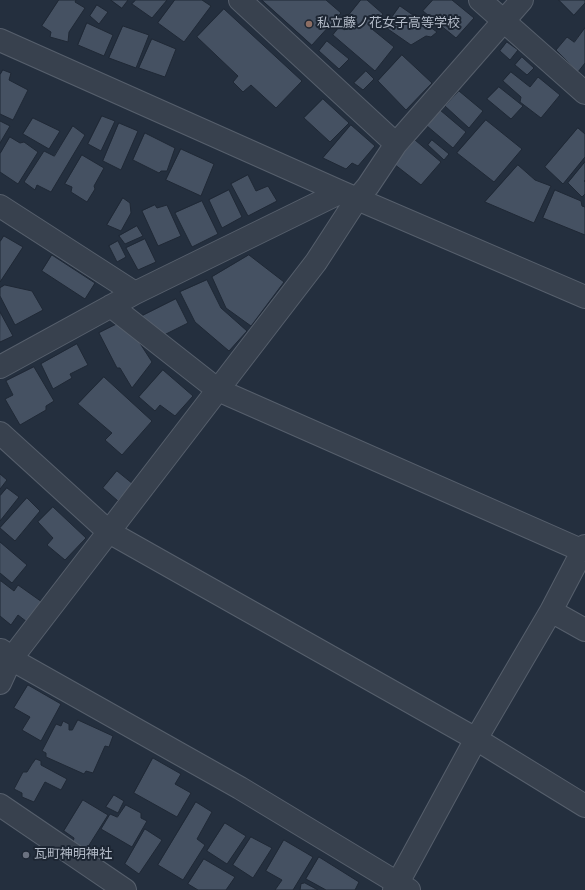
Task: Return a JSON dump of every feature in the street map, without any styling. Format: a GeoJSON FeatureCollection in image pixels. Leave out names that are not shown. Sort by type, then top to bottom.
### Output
{"type":"FeatureCollection","features":[{"type":"Feature","properties":{"kind":"street"},"geometry":{"type":"LineString","coordinates":[[240,0],[396,144]]}},
{"type":"Feature","properties":{"kind":"street"},"geometry":{"type":"LineString","coordinates":[[480,0],[585,93]]}},
{"type":"Feature","properties":{"kind":"street"},"geometry":{"type":"LineString","coordinates":[[0,366],[135,293],[368,186],[396,144],[522,0]]}},
{"type":"Feature","properties":{"kind":"street"},"geometry":{"type":"LineString","coordinates":[[0,40],[349,195],[585,297]]}},
{"type":"Feature","properties":{"kind":"street"},"geometry":{"type":"LineString","coordinates":[[0,683],[6,654],[109,532],[316,262],[349,195]]}},
{"type":"Feature","properties":{"kind":"street"},"geometry":{"type":"LineString","coordinates":[[0,206],[135,293]]}},
{"type":"Feature","properties":{"kind":"street"},"geometry":{"type":"LineString","coordinates":[[6,654],[240,788],[400,888],[476,740],[551,611],[584,548],[218,390],[111,306]]}},
{"type":"Feature","properties":{"kind":"street"},"geometry":{"type":"LineString","coordinates":[[0,433],[109,532],[476,740],[585,806]]}},
{"type":"Feature","properties":{"kind":"street"},"geometry":{"type":"LineString","coordinates":[[551,611],[585,630]]}},
{"type":"Feature","properties":{"kind":"street"},"geometry":{"type":"LineString","coordinates":[[0,805],[125,890]]}},
{"type":"Feature","properties":{"kind":"building"},"geometry":{"type":"Polygon","coordinates":[[[59,0],[76,0],[75,2],[85,8],[69,32],[68,42],[50,37],[51,32],[42,26],[59,0]]]}},
{"type":"Feature","properties":{"kind":"building"},"geometry":{"type":"Polygon","coordinates":[[[111,0],[128,0],[122,8],[111,0]]]}},
{"type":"Feature","properties":{"kind":"building"},"geometry":{"type":"Polygon","coordinates":[[[136,0],[167,0],[152,18],[132,4],[136,0]]]}},
{"type":"Feature","properties":{"kind":"building"},"geometry":{"type":"Polygon","coordinates":[[[175,0],[202,0],[211,6],[184,42],[158,23],[175,0]]]}},
{"type":"Feature","properties":{"kind":"building","name":"私立藤ノ花女子高等学校"},"geometry":{"type":"Polygon","coordinates":[[[262,0],[326,0],[341,13],[312,45],[262,0]]]}},
{"type":"Feature","properties":{"kind":"building"},"geometry":{"type":"Polygon","coordinates":[[[361,0],[367,0],[383,14],[372,29],[394,47],[375,71],[333,35],[361,0]]]}},
{"type":"Feature","properties":{"kind":"building"},"geometry":{"type":"Polygon","coordinates":[[[433,0],[452,0],[474,18],[456,38],[423,11],[433,0]]]}},
{"type":"Feature","properties":{"kind":"building"},"geometry":{"type":"Polygon","coordinates":[[[559,0],[585,0],[585,3],[574,15],[559,0]]]}},
{"type":"Feature","properties":{"kind":"building"},"geometry":{"type":"Polygon","coordinates":[[[97,5],[108,12],[99,24],[90,16],[97,5]]]}},
{"type":"Feature","properties":{"kind":"building"},"geometry":{"type":"Polygon","coordinates":[[[400,6],[437,32],[431,37],[426,36],[411,45],[385,27],[400,6]]]}},
{"type":"Feature","properties":{"kind":"building"},"geometry":{"type":"Polygon","coordinates":[[[224,9],[302,81],[276,108],[251,85],[243,92],[233,82],[238,76],[197,37],[224,9]]]}},
{"type":"Feature","properties":{"kind":"building"},"geometry":{"type":"Polygon","coordinates":[[[87,23],[113,35],[104,56],[78,45],[87,23]]]}},
{"type":"Feature","properties":{"kind":"building"},"geometry":{"type":"Polygon","coordinates":[[[123,26],[149,35],[136,68],[109,58],[123,26]]]}},
{"type":"Feature","properties":{"kind":"building"},"geometry":{"type":"Polygon","coordinates":[[[585,28],[585,63],[578,72],[556,50],[567,37],[574,42],[585,28]]]}},
{"type":"Feature","properties":{"kind":"building"},"geometry":{"type":"Polygon","coordinates":[[[152,39],[176,49],[165,77],[139,68],[152,39]]]}},
{"type":"Feature","properties":{"kind":"building"},"geometry":{"type":"Polygon","coordinates":[[[327,41],[349,59],[339,69],[319,51],[327,41]]]}},
{"type":"Feature","properties":{"kind":"building"},"geometry":{"type":"Polygon","coordinates":[[[507,42],[518,50],[510,60],[500,51],[507,42]]]}},
{"type":"Feature","properties":{"kind":"building"},"geometry":{"type":"Polygon","coordinates":[[[402,55],[432,83],[406,110],[378,81],[402,55]]]}},
{"type":"Feature","properties":{"kind":"building"},"geometry":{"type":"Polygon","coordinates":[[[522,57],[534,68],[527,75],[515,65],[522,57]]]}},
{"type":"Feature","properties":{"kind":"building"},"geometry":{"type":"Polygon","coordinates":[[[3,70],[11,73],[9,80],[28,90],[13,120],[0,114],[0,75],[3,70]]]}},
{"type":"Feature","properties":{"kind":"building"},"geometry":{"type":"Polygon","coordinates":[[[366,71],[374,79],[363,90],[354,83],[366,71]]]}},
{"type":"Feature","properties":{"kind":"building"},"geometry":{"type":"Polygon","coordinates":[[[511,72],[530,87],[538,77],[560,95],[541,118],[520,102],[521,97],[503,81],[511,72]]]}},
{"type":"Feature","properties":{"kind":"building"},"geometry":{"type":"Polygon","coordinates":[[[499,87],[523,106],[511,119],[487,99],[499,87]]]}},
{"type":"Feature","properties":{"kind":"building"},"geometry":{"type":"Polygon","coordinates":[[[459,91],[483,111],[469,128],[445,106],[459,91]]]}},
{"type":"Feature","properties":{"kind":"building"},"geometry":{"type":"Polygon","coordinates":[[[323,99],[349,123],[330,142],[304,118],[323,99]]]}},
{"type":"Feature","properties":{"kind":"building"},"geometry":{"type":"Polygon","coordinates":[[[440,110],[466,132],[453,148],[427,126],[440,110]]]}},
{"type":"Feature","properties":{"kind":"building"},"geometry":{"type":"Polygon","coordinates":[[[102,116],[115,121],[101,151],[88,144],[102,116]]]}},
{"type":"Feature","properties":{"kind":"building"},"geometry":{"type":"Polygon","coordinates":[[[33,118],[60,131],[49,149],[23,134],[33,118]]]}},
{"type":"Feature","properties":{"kind":"building"},"geometry":{"type":"Polygon","coordinates":[[[486,120],[522,149],[494,182],[457,153],[486,120]]]}},
{"type":"Feature","properties":{"kind":"building"},"geometry":{"type":"Polygon","coordinates":[[[0,121],[10,126],[0,143],[0,121]]]}},
{"type":"Feature","properties":{"kind":"building"},"geometry":{"type":"Polygon","coordinates":[[[119,123],[138,131],[121,170],[103,161],[119,123]]]}},
{"type":"Feature","properties":{"kind":"building"},"geometry":{"type":"Polygon","coordinates":[[[351,125],[375,146],[358,166],[352,163],[346,169],[323,158],[351,125]]]}},
{"type":"Feature","properties":{"kind":"building"},"geometry":{"type":"Polygon","coordinates":[[[73,126],[85,135],[51,192],[37,185],[35,190],[24,182],[44,151],[54,156],[73,126]]]}},
{"type":"Feature","properties":{"kind":"building"},"geometry":{"type":"Polygon","coordinates":[[[578,128],[585,134],[585,157],[563,184],[545,167],[578,128]]]}},
{"type":"Feature","properties":{"kind":"building"},"geometry":{"type":"Polygon","coordinates":[[[145,133],[175,148],[167,171],[161,171],[159,173],[133,160],[145,133]]]}},
{"type":"Feature","properties":{"kind":"building"},"geometry":{"type":"Polygon","coordinates":[[[10,137],[20,143],[24,142],[38,152],[18,184],[0,172],[0,154],[10,137]]]}},
{"type":"Feature","properties":{"kind":"building"},"geometry":{"type":"Polygon","coordinates":[[[415,140],[441,162],[421,185],[394,164],[415,140]]]}},
{"type":"Feature","properties":{"kind":"building"},"geometry":{"type":"Polygon","coordinates":[[[432,140],[449,154],[444,160],[428,145],[432,140]]]}},
{"type":"Feature","properties":{"kind":"building"},"geometry":{"type":"Polygon","coordinates":[[[181,149],[214,164],[201,196],[166,180],[181,149]]]}},
{"type":"Feature","properties":{"kind":"building"},"geometry":{"type":"Polygon","coordinates":[[[82,155],[104,168],[94,186],[95,189],[87,202],[71,192],[72,187],[65,184],[82,155]]]}},
{"type":"Feature","properties":{"kind":"building"},"geometry":{"type":"Polygon","coordinates":[[[585,162],[585,194],[582,197],[568,183],[585,162]]]}},
{"type":"Feature","properties":{"kind":"building"},"geometry":{"type":"Polygon","coordinates":[[[518,165],[535,180],[551,186],[534,223],[485,202],[518,165]]]}},
{"type":"Feature","properties":{"kind":"building"},"geometry":{"type":"Polygon","coordinates":[[[248,175],[256,191],[268,186],[277,201],[248,216],[231,184],[248,175]]]}},
{"type":"Feature","properties":{"kind":"building"},"geometry":{"type":"Polygon","coordinates":[[[229,190],[242,217],[222,228],[209,200],[229,190]]]}},
{"type":"Feature","properties":{"kind":"building"},"geometry":{"type":"Polygon","coordinates":[[[555,190],[581,201],[582,206],[585,207],[585,235],[543,218],[555,190]]]}},
{"type":"Feature","properties":{"kind":"building"},"geometry":{"type":"Polygon","coordinates":[[[123,198],[130,203],[131,213],[121,231],[107,225],[123,198]]]}},
{"type":"Feature","properties":{"kind":"building"},"geometry":{"type":"Polygon","coordinates":[[[202,201],[218,234],[192,247],[175,213],[202,201]]]}},
{"type":"Feature","properties":{"kind":"building"},"geometry":{"type":"Polygon","coordinates":[[[155,205],[157,208],[167,205],[181,236],[158,246],[142,211],[155,205]]]}},
{"type":"Feature","properties":{"kind":"building"},"geometry":{"type":"Polygon","coordinates":[[[137,226],[143,236],[125,244],[119,236],[137,226]]]}},
{"type":"Feature","properties":{"kind":"building"},"geometry":{"type":"Polygon","coordinates":[[[4,236],[23,247],[0,282],[0,242],[4,236]]]}},
{"type":"Feature","properties":{"kind":"building"},"geometry":{"type":"Polygon","coordinates":[[[145,239],[156,262],[138,270],[126,248],[145,239]]]}},
{"type":"Feature","properties":{"kind":"building"},"geometry":{"type":"Polygon","coordinates":[[[118,241],[126,257],[117,262],[109,246],[118,241]]]}},
{"type":"Feature","properties":{"kind":"building"},"geometry":{"type":"Polygon","coordinates":[[[52,255],[95,283],[85,299],[42,271],[52,255]]]}},
{"type":"Feature","properties":{"kind":"building"},"geometry":{"type":"Polygon","coordinates":[[[249,255],[284,282],[251,326],[226,308],[212,277],[249,255]]]}},
{"type":"Feature","properties":{"kind":"building"},"geometry":{"type":"Polygon","coordinates":[[[207,280],[221,308],[247,331],[229,351],[195,322],[180,292],[207,280]]]}},
{"type":"Feature","properties":{"kind":"building"},"geometry":{"type":"Polygon","coordinates":[[[5,285],[32,291],[43,310],[15,325],[0,296],[0,288],[5,285]]]}},
{"type":"Feature","properties":{"kind":"building"},"geometry":{"type":"Polygon","coordinates":[[[176,299],[188,323],[158,338],[142,316],[176,299]]]}},
{"type":"Feature","properties":{"kind":"building"},"geometry":{"type":"Polygon","coordinates":[[[0,312],[13,336],[0,342],[0,312]]]}},
{"type":"Feature","properties":{"kind":"building"},"geometry":{"type":"Polygon","coordinates":[[[125,320],[152,362],[132,388],[120,368],[117,368],[99,333],[125,320]]]}},
{"type":"Feature","properties":{"kind":"building"},"geometry":{"type":"Polygon","coordinates":[[[77,344],[88,365],[70,374],[72,378],[53,389],[41,364],[77,344]]]}},
{"type":"Feature","properties":{"kind":"building"},"geometry":{"type":"Polygon","coordinates":[[[34,367],[54,401],[46,406],[46,410],[20,425],[5,399],[13,395],[6,381],[34,367]]]}},
{"type":"Feature","properties":{"kind":"building"},"geometry":{"type":"Polygon","coordinates":[[[163,370],[193,396],[175,416],[160,405],[155,411],[139,397],[163,370]]]}},
{"type":"Feature","properties":{"kind":"building"},"geometry":{"type":"Polygon","coordinates":[[[104,377],[152,421],[122,455],[105,440],[112,433],[78,404],[104,377]]]}},
{"type":"Feature","properties":{"kind":"building"},"geometry":{"type":"Polygon","coordinates":[[[117,471],[133,484],[118,501],[103,488],[117,471]]]}},
{"type":"Feature","properties":{"kind":"building"},"geometry":{"type":"Polygon","coordinates":[[[0,474],[7,480],[0,489],[0,474]]]}},
{"type":"Feature","properties":{"kind":"building"},"geometry":{"type":"Polygon","coordinates":[[[7,488],[19,497],[0,521],[0,496],[7,488]]]}},
{"type":"Feature","properties":{"kind":"building"},"geometry":{"type":"Polygon","coordinates":[[[27,498],[40,511],[15,541],[0,528],[27,498]]]}},
{"type":"Feature","properties":{"kind":"building"},"geometry":{"type":"Polygon","coordinates":[[[53,507],[86,538],[65,560],[47,545],[53,538],[38,522],[53,507]]]}},
{"type":"Feature","properties":{"kind":"building"},"geometry":{"type":"Polygon","coordinates":[[[0,542],[27,565],[12,583],[0,573],[0,542]]]}},
{"type":"Feature","properties":{"kind":"building"},"geometry":{"type":"Polygon","coordinates":[[[1,581],[14,591],[18,585],[42,602],[27,622],[18,615],[11,625],[0,616],[1,581]]]}},
{"type":"Feature","properties":{"kind":"building"},"geometry":{"type":"Polygon","coordinates":[[[28,685],[61,704],[41,741],[22,730],[30,717],[14,708],[28,685]]]}},
{"type":"Feature","properties":{"kind":"building"},"geometry":{"type":"Polygon","coordinates":[[[78,720],[113,736],[109,747],[105,746],[93,773],[86,771],[84,774],[46,757],[46,753],[42,751],[56,724],[61,726],[63,721],[69,724],[69,730],[72,730],[78,720]]]}},
{"type":"Feature","properties":{"kind":"building"},"geometry":{"type":"Polygon","coordinates":[[[153,758],[181,774],[175,784],[191,793],[177,817],[134,793],[153,758]]]}},
{"type":"Feature","properties":{"kind":"building"},"geometry":{"type":"Polygon","coordinates":[[[36,759],[41,761],[41,765],[67,779],[61,790],[45,782],[34,802],[22,797],[22,793],[14,789],[23,772],[27,772],[36,759]]]}},
{"type":"Feature","properties":{"kind":"building"},"geometry":{"type":"Polygon","coordinates":[[[114,795],[124,801],[118,813],[106,807],[114,795]]]}},
{"type":"Feature","properties":{"kind":"building"},"geometry":{"type":"Polygon","coordinates":[[[83,800],[108,815],[86,850],[73,842],[74,838],[64,831],[83,800]]]}},
{"type":"Feature","properties":{"kind":"building"},"geometry":{"type":"Polygon","coordinates":[[[196,802],[212,812],[197,839],[205,845],[183,880],[158,865],[196,802]]]}},
{"type":"Feature","properties":{"kind":"building"},"geometry":{"type":"Polygon","coordinates":[[[126,805],[141,813],[141,818],[147,821],[132,847],[101,829],[110,814],[117,817],[126,805]]]}},
{"type":"Feature","properties":{"kind":"building"},"geometry":{"type":"Polygon","coordinates":[[[225,823],[246,836],[227,864],[207,851],[225,823]]]}},
{"type":"Feature","properties":{"kind":"building"},"geometry":{"type":"Polygon","coordinates":[[[145,829],[162,840],[139,874],[125,864],[145,829]]]}},
{"type":"Feature","properties":{"kind":"building"},"geometry":{"type":"Polygon","coordinates":[[[251,837],[272,848],[253,878],[233,865],[251,837]]]}},
{"type":"Feature","properties":{"kind":"building"},"geometry":{"type":"Polygon","coordinates":[[[284,840],[313,857],[293,890],[275,890],[282,880],[266,871],[284,840]]]}},
{"type":"Feature","properties":{"kind":"building"},"geometry":{"type":"Polygon","coordinates":[[[319,857],[359,882],[355,890],[326,890],[306,879],[319,857]]]}},
{"type":"Feature","properties":{"kind":"building"},"geometry":{"type":"Polygon","coordinates":[[[204,859],[235,877],[226,890],[198,890],[188,884],[204,859]]]}},
{"type":"Feature","properties":{"kind":"building"},"geometry":{"type":"Polygon","coordinates":[[[305,883],[318,890],[300,890],[301,884],[305,883]]]}},
{"type":"Feature","properties":{"kind":"place","name":"私立藤ノ花女子高等学校"},"geometry":{"type":"Point","coordinates":[309,24]}},
{"type":"Feature","properties":{"kind":"place","name":"瓦町神明神社"},"geometry":{"type":"Point","coordinates":[26,855]}}]}
